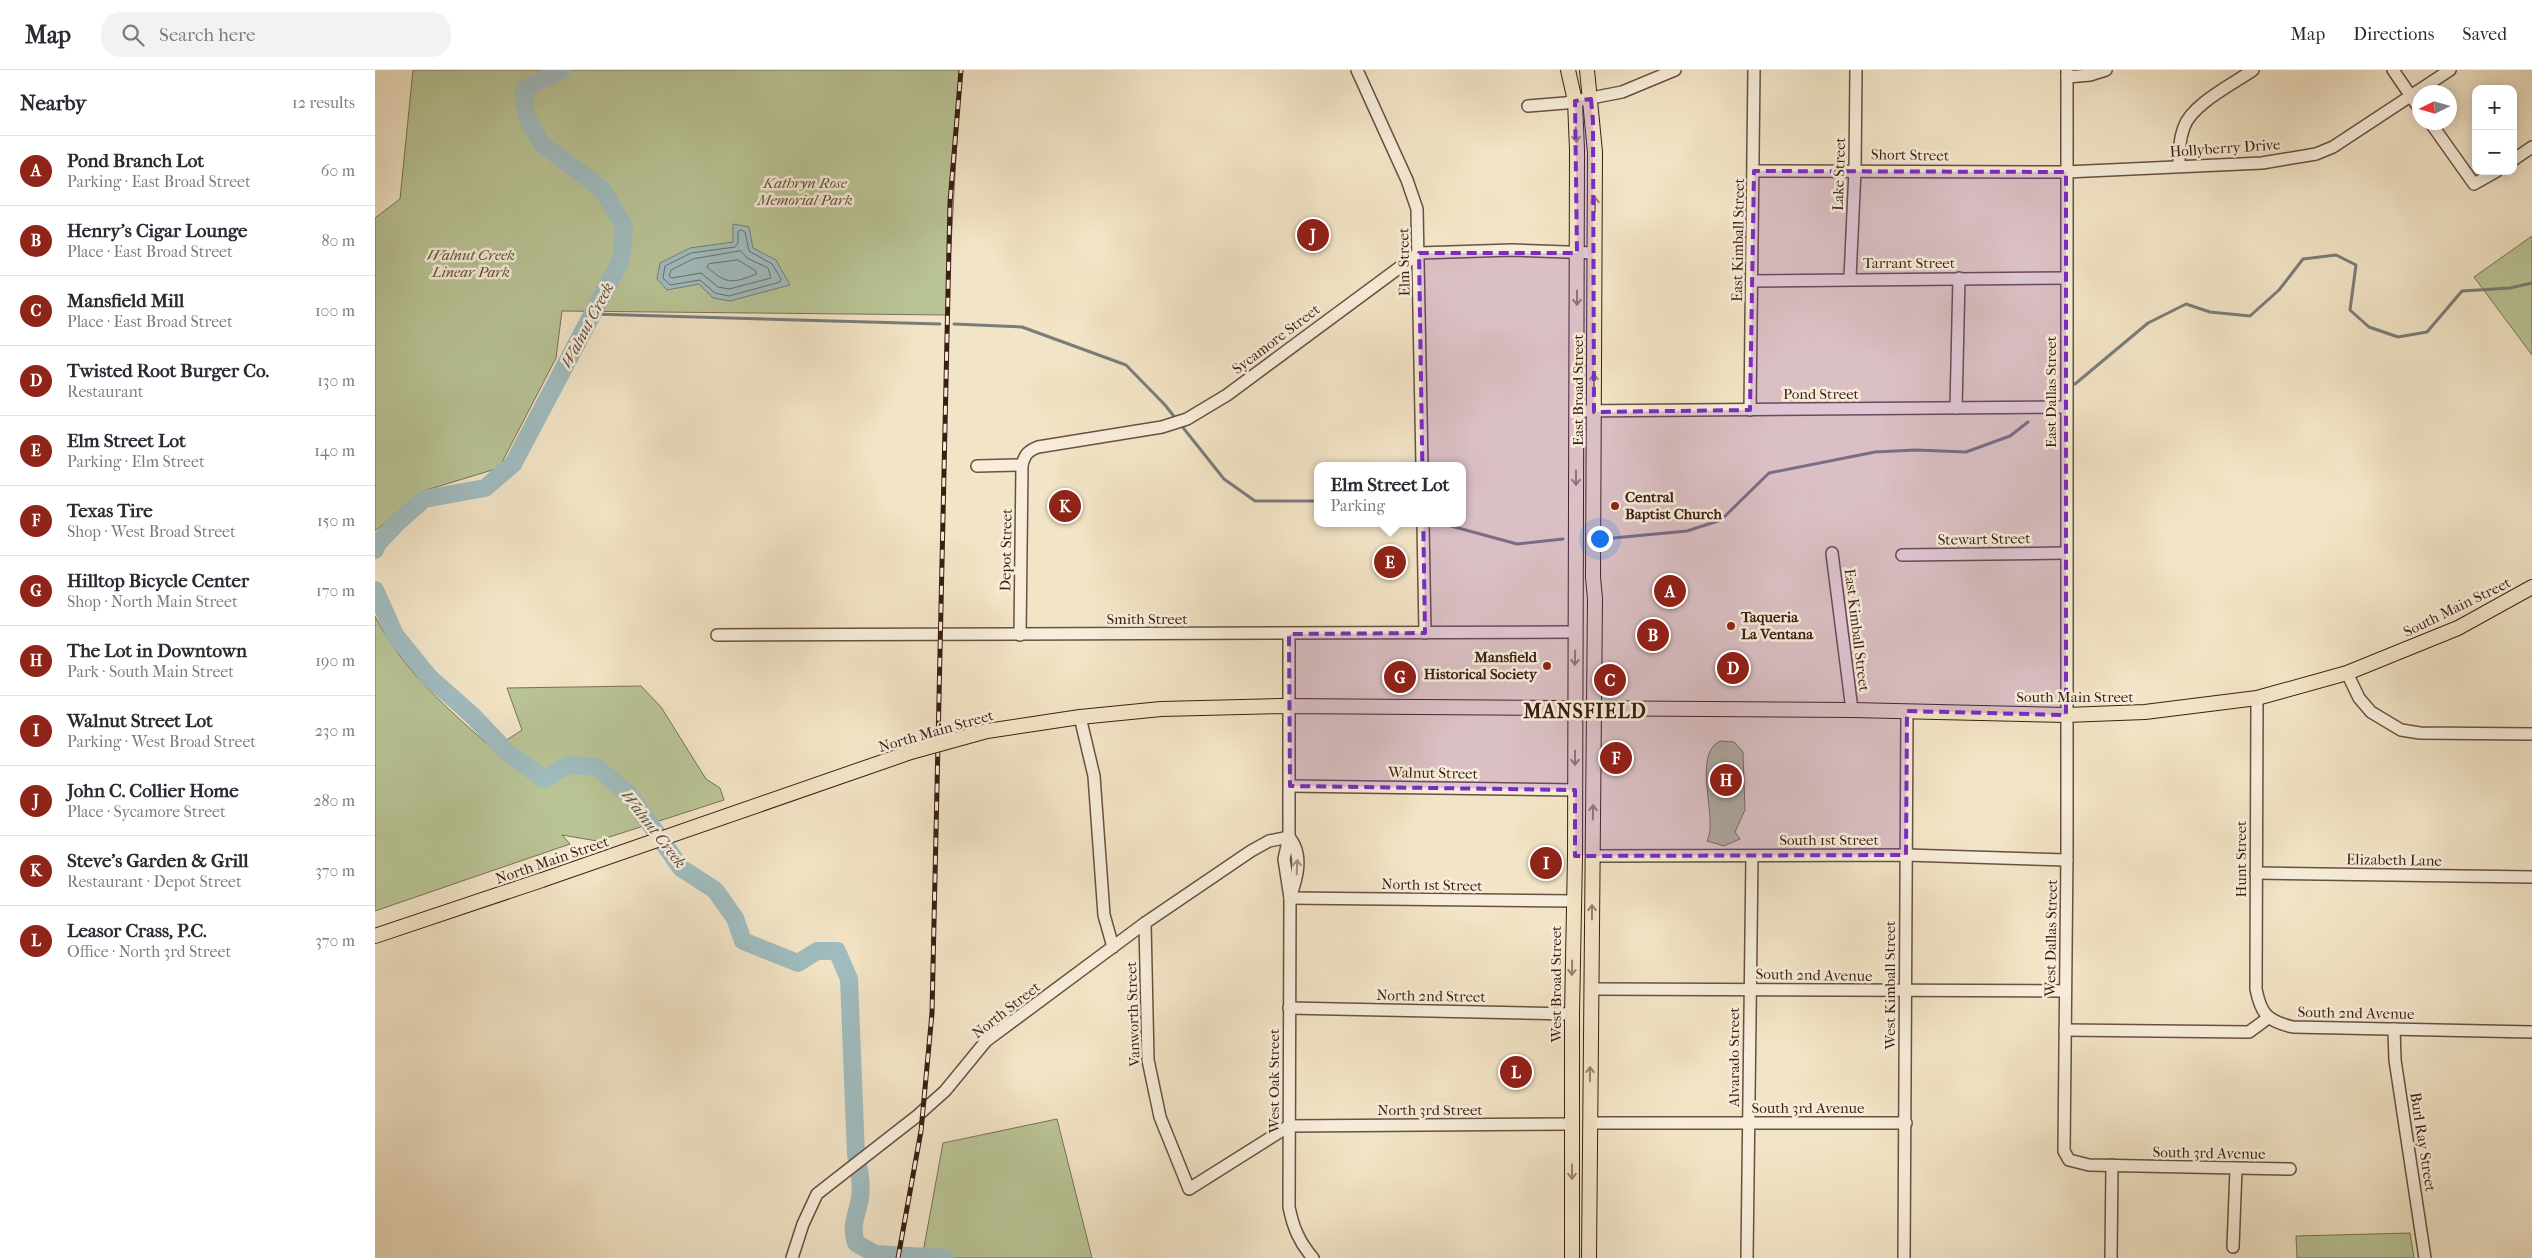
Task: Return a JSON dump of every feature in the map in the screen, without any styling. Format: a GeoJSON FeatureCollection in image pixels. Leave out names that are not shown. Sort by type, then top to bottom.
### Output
{"type":"FeatureCollection","features":[{"type":"Feature","properties":{"kind":"main road","name":"East Broad Street"},"geometry":{"type":"LineString","coordinates":[[1568,70],[1575,101],[1577,253],[1575,709]]}},
{"type":"Feature","properties":{"kind":"main road","name":"East Broad Street"},"geometry":{"type":"LineString","coordinates":[[1587,70],[1595,152],[1594,710]]}},
{"type":"Feature","properties":{"kind":"main road"},"geometry":{"type":"LineString","coordinates":[[1576,506],[1593,506]]}},
{"type":"Feature","properties":{"kind":"main road"},"geometry":{"type":"LineString","coordinates":[[1576,577],[1593,577]]}},
{"type":"Feature","properties":{"kind":"main road","name":"South Main Street"},"geometry":{"type":"LineString","coordinates":[[1594,710],[1852,710],[2066,715],[2153,712],[2257,698],[2347,673],[2458,628],[2532,587]]}},
{"type":"Feature","properties":{"kind":"main road","name":"North Main Street"},"geometry":{"type":"LineString","coordinates":[[375,936],[911,752],[987,731],[1079,717],[1161,709],[1289,706],[1594,710]]}},
{"type":"Feature","properties":{"kind":"main road","name":"West Broad Street"},"geometry":{"type":"LineString","coordinates":[[1572,1258],[1571,1014],[1575,856],[1575,709]]}},
{"type":"Feature","properties":{"kind":"main road"},"geometry":{"type":"LineString","coordinates":[[1589,1258],[1594,710]]}},
{"type":"Feature","properties":{"kind":"main road"},"geometry":{"type":"LineString","coordinates":[[1575,856],[1592,856]]}},
{"type":"Feature","properties":{"kind":"main road"},"geometry":{"type":"LineString","coordinates":[[1572,1124],[1590,1123]]}},
{"type":"Feature","properties":{"kind":"street","name":"Elm Street"},"geometry":{"type":"LineString","coordinates":[[1357,70],[1407,180],[1417,209],[1422,462]]}},
{"type":"Feature","properties":{"kind":"street"},"geometry":{"type":"LineString","coordinates":[[1528,106],[1575,101],[1622,92],[1675,70]]}},
{"type":"Feature","properties":{"kind":"street","name":"East Kimball Street"},"geometry":{"type":"LineString","coordinates":[[1750,410],[1754,70]]}},
{"type":"Feature","properties":{"kind":"street","name":"Lake Street"},"geometry":{"type":"LineString","coordinates":[[1850,278],[1855,170],[1856,70]]}},
{"type":"Feature","properties":{"kind":"street"},"geometry":{"type":"LineString","coordinates":[[2067,73],[2090,75],[2106,70]]}},
{"type":"Feature","properties":{"kind":"street"},"geometry":{"type":"LineString","coordinates":[[2179,166],[2179,144],[2184,126],[2203,104],[2253,70]]}},
{"type":"Feature","properties":{"kind":"street"},"geometry":{"type":"LineString","coordinates":[[2393,70],[2411,97]]}},
{"type":"Feature","properties":{"kind":"street","name":"Hollyberry Drive"},"geometry":{"type":"LineString","coordinates":[[2066,172],[2262,163],[2315,154],[2351,136],[2450,70]]}},
{"type":"Feature","properties":{"kind":"street","name":"East Dallas Street"},"geometry":{"type":"LineString","coordinates":[[2066,715],[2067,73]]}},
{"type":"Feature","properties":{"kind":"street"},"geometry":{"type":"LineString","coordinates":[[2435,130],[2474,184],[2490,175]]}},
{"type":"Feature","properties":{"kind":"street"},"geometry":{"type":"LineString","coordinates":[[2517,157],[2532,148]]}},
{"type":"Feature","properties":{"kind":"street","name":"Short Street"},"geometry":{"type":"LineString","coordinates":[[1754,171],[2066,172]]}},
{"type":"Feature","properties":{"kind":"street"},"geometry":{"type":"LineString","coordinates":[[1419,253],[1512,250],[1595,253]]}},
{"type":"Feature","properties":{"kind":"street","name":"Sycamore Street"},"geometry":{"type":"LineString","coordinates":[[1022,465],[1025,455],[1038,447],[1147,430],[1174,423],[1202,410],[1227,395],[1419,253]]}},
{"type":"Feature","properties":{"kind":"street","name":"Tarrant Street"},"geometry":{"type":"LineString","coordinates":[[1752,281],[1850,278],[2066,278]]}},
{"type":"Feature","properties":{"kind":"street"},"geometry":{"type":"LineString","coordinates":[[1956,408],[1959,278]]}},
{"type":"Feature","properties":{"kind":"street","name":"Pond Street"},"geometry":{"type":"LineString","coordinates":[[1576,411],[2066,407]]}},
{"type":"Feature","properties":{"kind":"street"},"geometry":{"type":"LineString","coordinates":[[977,466],[1022,465]]}},
{"type":"Feature","properties":{"kind":"street","name":"Depot Street"},"geometry":{"type":"LineString","coordinates":[[1020,635],[1022,465]]}},
{"type":"Feature","properties":{"kind":"street"},"geometry":{"type":"LineString","coordinates":[[1423,528],[1425,633]]}},
{"type":"Feature","properties":{"kind":"street","name":"East Kimball Street"},"geometry":{"type":"LineString","coordinates":[[1832,553],[1852,710]]}},
{"type":"Feature","properties":{"kind":"street","name":"Stewart Street"},"geometry":{"type":"LineString","coordinates":[[1902,555],[2066,553]]}},
{"type":"Feature","properties":{"kind":"street","name":"Smith Street"},"geometry":{"type":"LineString","coordinates":[[717,635],[1576,632]]}},
{"type":"Feature","properties":{"kind":"street","name":"West Oak Street"},"geometry":{"type":"LineString","coordinates":[[1289,634],[1289,837],[1284,859],[1290,898],[1289,1207],[1294,1228],[1303,1247],[1313,1258]]}},
{"type":"Feature","properties":{"kind":"street"},"geometry":{"type":"LineString","coordinates":[[2347,673],[2359,698],[2371,712],[2401,730],[2420,733],[2532,734]]}},
{"type":"Feature","properties":{"kind":"street","name":"Hunt Street"},"geometry":{"type":"LineString","coordinates":[[2257,698],[2256,989],[2259,1006],[2268,1018]]}},
{"type":"Feature","properties":{"kind":"street","name":"West Kimball Street"},"geometry":{"type":"LineString","coordinates":[[1904,1258],[1907,712]]}},
{"type":"Feature","properties":{"kind":"street","name":"West Dallas Street"},"geometry":{"type":"LineString","coordinates":[[2066,715],[2067,860],[2063,1136],[2064,1150],[2069,1160]]}},
{"type":"Feature","properties":{"kind":"street","name":"Vanworth Street"},"geometry":{"type":"LineString","coordinates":[[1079,717],[1093,776],[1104,915],[1113,947]]}},
{"type":"Feature","properties":{"kind":"street","name":"Walnut Street"},"geometry":{"type":"LineString","coordinates":[[1290,786],[1575,790]]}},
{"type":"Feature","properties":{"kind":"street","name":"North Street"},"geometry":{"type":"LineString","coordinates":[[792,1258],[803,1224],[817,1194],[945,1091],[986,1040],[1145,922],[1251,851],[1269,841],[1289,837]]}},
{"type":"Feature","properties":{"kind":"street","name":"South 1st Street"},"geometry":{"type":"LineString","coordinates":[[1592,856],[1906,855],[2067,860]]}},
{"type":"Feature","properties":{"kind":"street","name":"Alvarado Street"},"geometry":{"type":"LineString","coordinates":[[1747,1258],[1752,856]]}},
{"type":"Feature","properties":{"kind":"street","name":"Elizabeth Lane"},"geometry":{"type":"LineString","coordinates":[[2256,873],[2532,877]]}},
{"type":"Feature","properties":{"kind":"street","name":"North 1st Street"},"geometry":{"type":"LineString","coordinates":[[1290,898],[1573,901]]}},
{"type":"Feature","properties":{"kind":"street","name":"Vanworth Street"},"geometry":{"type":"LineString","coordinates":[[1145,922],[1148,1060],[1160,1117],[1189,1189],[1289,1126]]}},
{"type":"Feature","properties":{"kind":"street","name":"South 2nd Avenue"},"geometry":{"type":"LineString","coordinates":[[1591,989],[1905,992],[2065,991]]}},
{"type":"Feature","properties":{"kind":"street","name":"North 2nd Street"},"geometry":{"type":"LineString","coordinates":[[1289,1008],[1571,1014]]}},
{"type":"Feature","properties":{"kind":"street"},"geometry":{"type":"LineString","coordinates":[[2065,1030],[2249,1032],[2268,1018]]}},
{"type":"Feature","properties":{"kind":"street","name":"South 2nd Avenue"},"geometry":{"type":"LineString","coordinates":[[2268,1018],[2293,1027],[2532,1032]]}},
{"type":"Feature","properties":{"kind":"street","name":"Burl Ray Street"},"geometry":{"type":"LineString","coordinates":[[2394,1029],[2395,1060],[2425,1258]]}},
{"type":"Feature","properties":{"kind":"street","name":"South 3rd Avenue"},"geometry":{"type":"LineString","coordinates":[[1590,1123],[1906,1124]]}},
{"type":"Feature","properties":{"kind":"street","name":"North 3rd Street"},"geometry":{"type":"LineString","coordinates":[[1289,1126],[1572,1124]]}},
{"type":"Feature","properties":{"kind":"street","name":"South 3rd Avenue"},"geometry":{"type":"LineString","coordinates":[[2069,1160],[2079,1164],[2112,1166],[2290,1169]]}},
{"type":"Feature","properties":{"kind":"street"},"geometry":{"type":"LineString","coordinates":[[2111,1258],[2112,1166]]}},
{"type":"Feature","properties":{"kind":"street"},"geometry":{"type":"LineString","coordinates":[[2233,1247],[2236,1169]]}},
{"type":"Feature","properties":{"kind":"highlighted area"},"geometry":{"type":"Polygon","coordinates":[[[1591,99],[1593,121],[1594,412],[1750,410],[1754,171],[2066,172],[2066,715],[1907,711],[1906,855],[1575,856],[1575,790],[1290,786],[1289,634],[1425,633],[1419,253],[1577,253],[1575,101],[1591,99]]]}},
{"type":"Feature","properties":{"kind":"green space","name":"Kathryn Rose Memorial Park"},"geometry":{"type":"Polygon","coordinates":[[[413,70],[961,70],[947,315],[562,311],[556,358],[499,468],[423,491],[375,531],[375,218],[400,199],[413,70]]]}},
{"type":"Feature","properties":{"kind":"green space"},"geometry":{"type":"Polygon","coordinates":[[[2532,236],[2532,355],[2474,277],[2532,236]]]}},
{"type":"Feature","properties":{"kind":"green space"},"geometry":{"type":"Polygon","coordinates":[[[375,616],[398,654],[412,671],[460,720],[493,749],[522,730],[507,688],[641,686],[661,707],[706,779],[720,788],[724,800],[597,841],[562,835],[570,844],[375,911],[375,616]]]}},
{"type":"Feature","properties":{"kind":"green space"},"geometry":{"type":"Polygon","coordinates":[[[1720,741],[1734,742],[1743,752],[1745,810],[1735,832],[1740,839],[1724,846],[1707,841],[1710,831],[1710,818],[1706,773],[1707,760],[1712,748],[1720,741]]]}},
{"type":"Feature","properties":{"kind":"green space"},"geometry":{"type":"Polygon","coordinates":[[[1057,1119],[1092,1258],[922,1258],[943,1143],[1057,1119]]]}},
{"type":"Feature","properties":{"kind":"green space"},"geometry":{"type":"Polygon","coordinates":[[[2410,1233],[2414,1258],[2297,1258],[2296,1236],[2410,1233]]]}},
{"type":"Feature","properties":{"kind":"water"},"geometry":{"type":"Polygon","coordinates":[[[733,224],[749,227],[753,248],[776,260],[790,285],[730,301],[713,298],[699,284],[667,290],[657,279],[660,263],[690,248],[733,242],[733,224]]]}},
{"type":"Feature","properties":{"kind":"waterway","name":"Walnut Creek"},"geometry":{"type":"LineString","coordinates":[[375,550],[378,543],[398,522],[424,499],[485,488],[513,464],[621,260],[624,226],[602,189],[542,144],[526,116],[524,89],[562,70]]}},
{"type":"Feature","properties":{"kind":"waterway"},"geometry":{"type":"LineString","coordinates":[[2075,384],[2148,323],[2186,304],[2210,312],[2250,316],[2279,290],[2303,259],[2336,255],[2356,265],[2350,310],[2369,327],[2398,337],[2427,332],[2462,291],[2510,288],[2532,283]]}},
{"type":"Feature","properties":{"kind":"waterway"},"geometry":{"type":"LineString","coordinates":[[592,314],[940,324]]}},
{"type":"Feature","properties":{"kind":"waterway"},"geometry":{"type":"LineString","coordinates":[[954,324],[1022,327],[1126,365],[1165,405],[1224,479],[1255,501],[1314,501]]}},
{"type":"Feature","properties":{"kind":"waterway"},"geometry":{"type":"LineString","coordinates":[[1603,539],[1687,531],[1721,520],[1769,473],[1875,452],[1916,450],[1966,452],[2010,436],[2028,422]]}},
{"type":"Feature","properties":{"kind":"waterway"},"geometry":{"type":"LineString","coordinates":[[1455,527],[1517,544],[1563,539]]}},
{"type":"Feature","properties":{"kind":"waterway","name":"Walnut Creek"},"geometry":{"type":"LineString","coordinates":[[375,590],[395,635],[429,677],[473,716],[508,753],[544,779],[568,765],[596,767],[629,794],[681,868],[715,890],[735,918],[743,941],[798,963],[817,951],[837,951],[849,979],[856,1155],[861,1187],[854,1226],[856,1243],[875,1254],[946,1258]]}},
{"type":"Feature","properties":{"kind":"railway"},"geometry":{"type":"LineString","coordinates":[[898,1258],[921,1131],[932,1013],[950,202],[961,70]]}},
{"type":"Feature","properties":{"kind":"place","name":"John C. Collier Home"},"geometry":{"type":"Point","coordinates":[1313,235]}},
{"type":"Feature","properties":{"kind":"place","name":"Steve's Garden & Grill"},"geometry":{"type":"Point","coordinates":[1065,506]}},
{"type":"Feature","properties":{"kind":"place","name":"Central Baptist Church"},"geometry":{"type":"Point","coordinates":[1615,506]}},
{"type":"Feature","properties":{"kind":"place","name":"Elm Street Lot"},"geometry":{"type":"Point","coordinates":[1390,562]}},
{"type":"Feature","properties":{"kind":"place","name":"Pond Branch Lot"},"geometry":{"type":"Point","coordinates":[1670,591]}},
{"type":"Feature","properties":{"kind":"place","name":"Taqueria La Ventana"},"geometry":{"type":"Point","coordinates":[1731,626]}},
{"type":"Feature","properties":{"kind":"place","name":"Henry's Cigar Lounge"},"geometry":{"type":"Point","coordinates":[1653,635]}},
{"type":"Feature","properties":{"kind":"place","name":"Mansfield Historical Society"},"geometry":{"type":"Point","coordinates":[1547,666]}},
{"type":"Feature","properties":{"kind":"place","name":"Twisted Root Burger Co."},"geometry":{"type":"Point","coordinates":[1733,668]}},
{"type":"Feature","properties":{"kind":"place","name":"Hilltop Bicycle Center"},"geometry":{"type":"Point","coordinates":[1400,677]}},
{"type":"Feature","properties":{"kind":"place","name":"Mansfield Mill"},"geometry":{"type":"Point","coordinates":[1610,680]}},
{"type":"Feature","properties":{"kind":"place","name":"Texas Tire"},"geometry":{"type":"Point","coordinates":[1616,758]}},
{"type":"Feature","properties":{"kind":"place","name":"The Lot in Downtown"},"geometry":{"type":"Point","coordinates":[1726,780]}},
{"type":"Feature","properties":{"kind":"place","name":"Walnut Street Lot"},"geometry":{"type":"Point","coordinates":[1546,863]}},
{"type":"Feature","properties":{"kind":"place","name":"Leasor Crass, P.C."},"geometry":{"type":"Point","coordinates":[1516,1072]}},
{"type":"Feature","properties":{"kind":"district","name":"MANSFIELD"},"geometry":{"type":"Point","coordinates":[1585,711]}},
{"type":"Feature","properties":{"kind":"park label","name":"Walnut Creek Linear Park"},"geometry":{"type":"Point","coordinates":[471,264]}}]}
